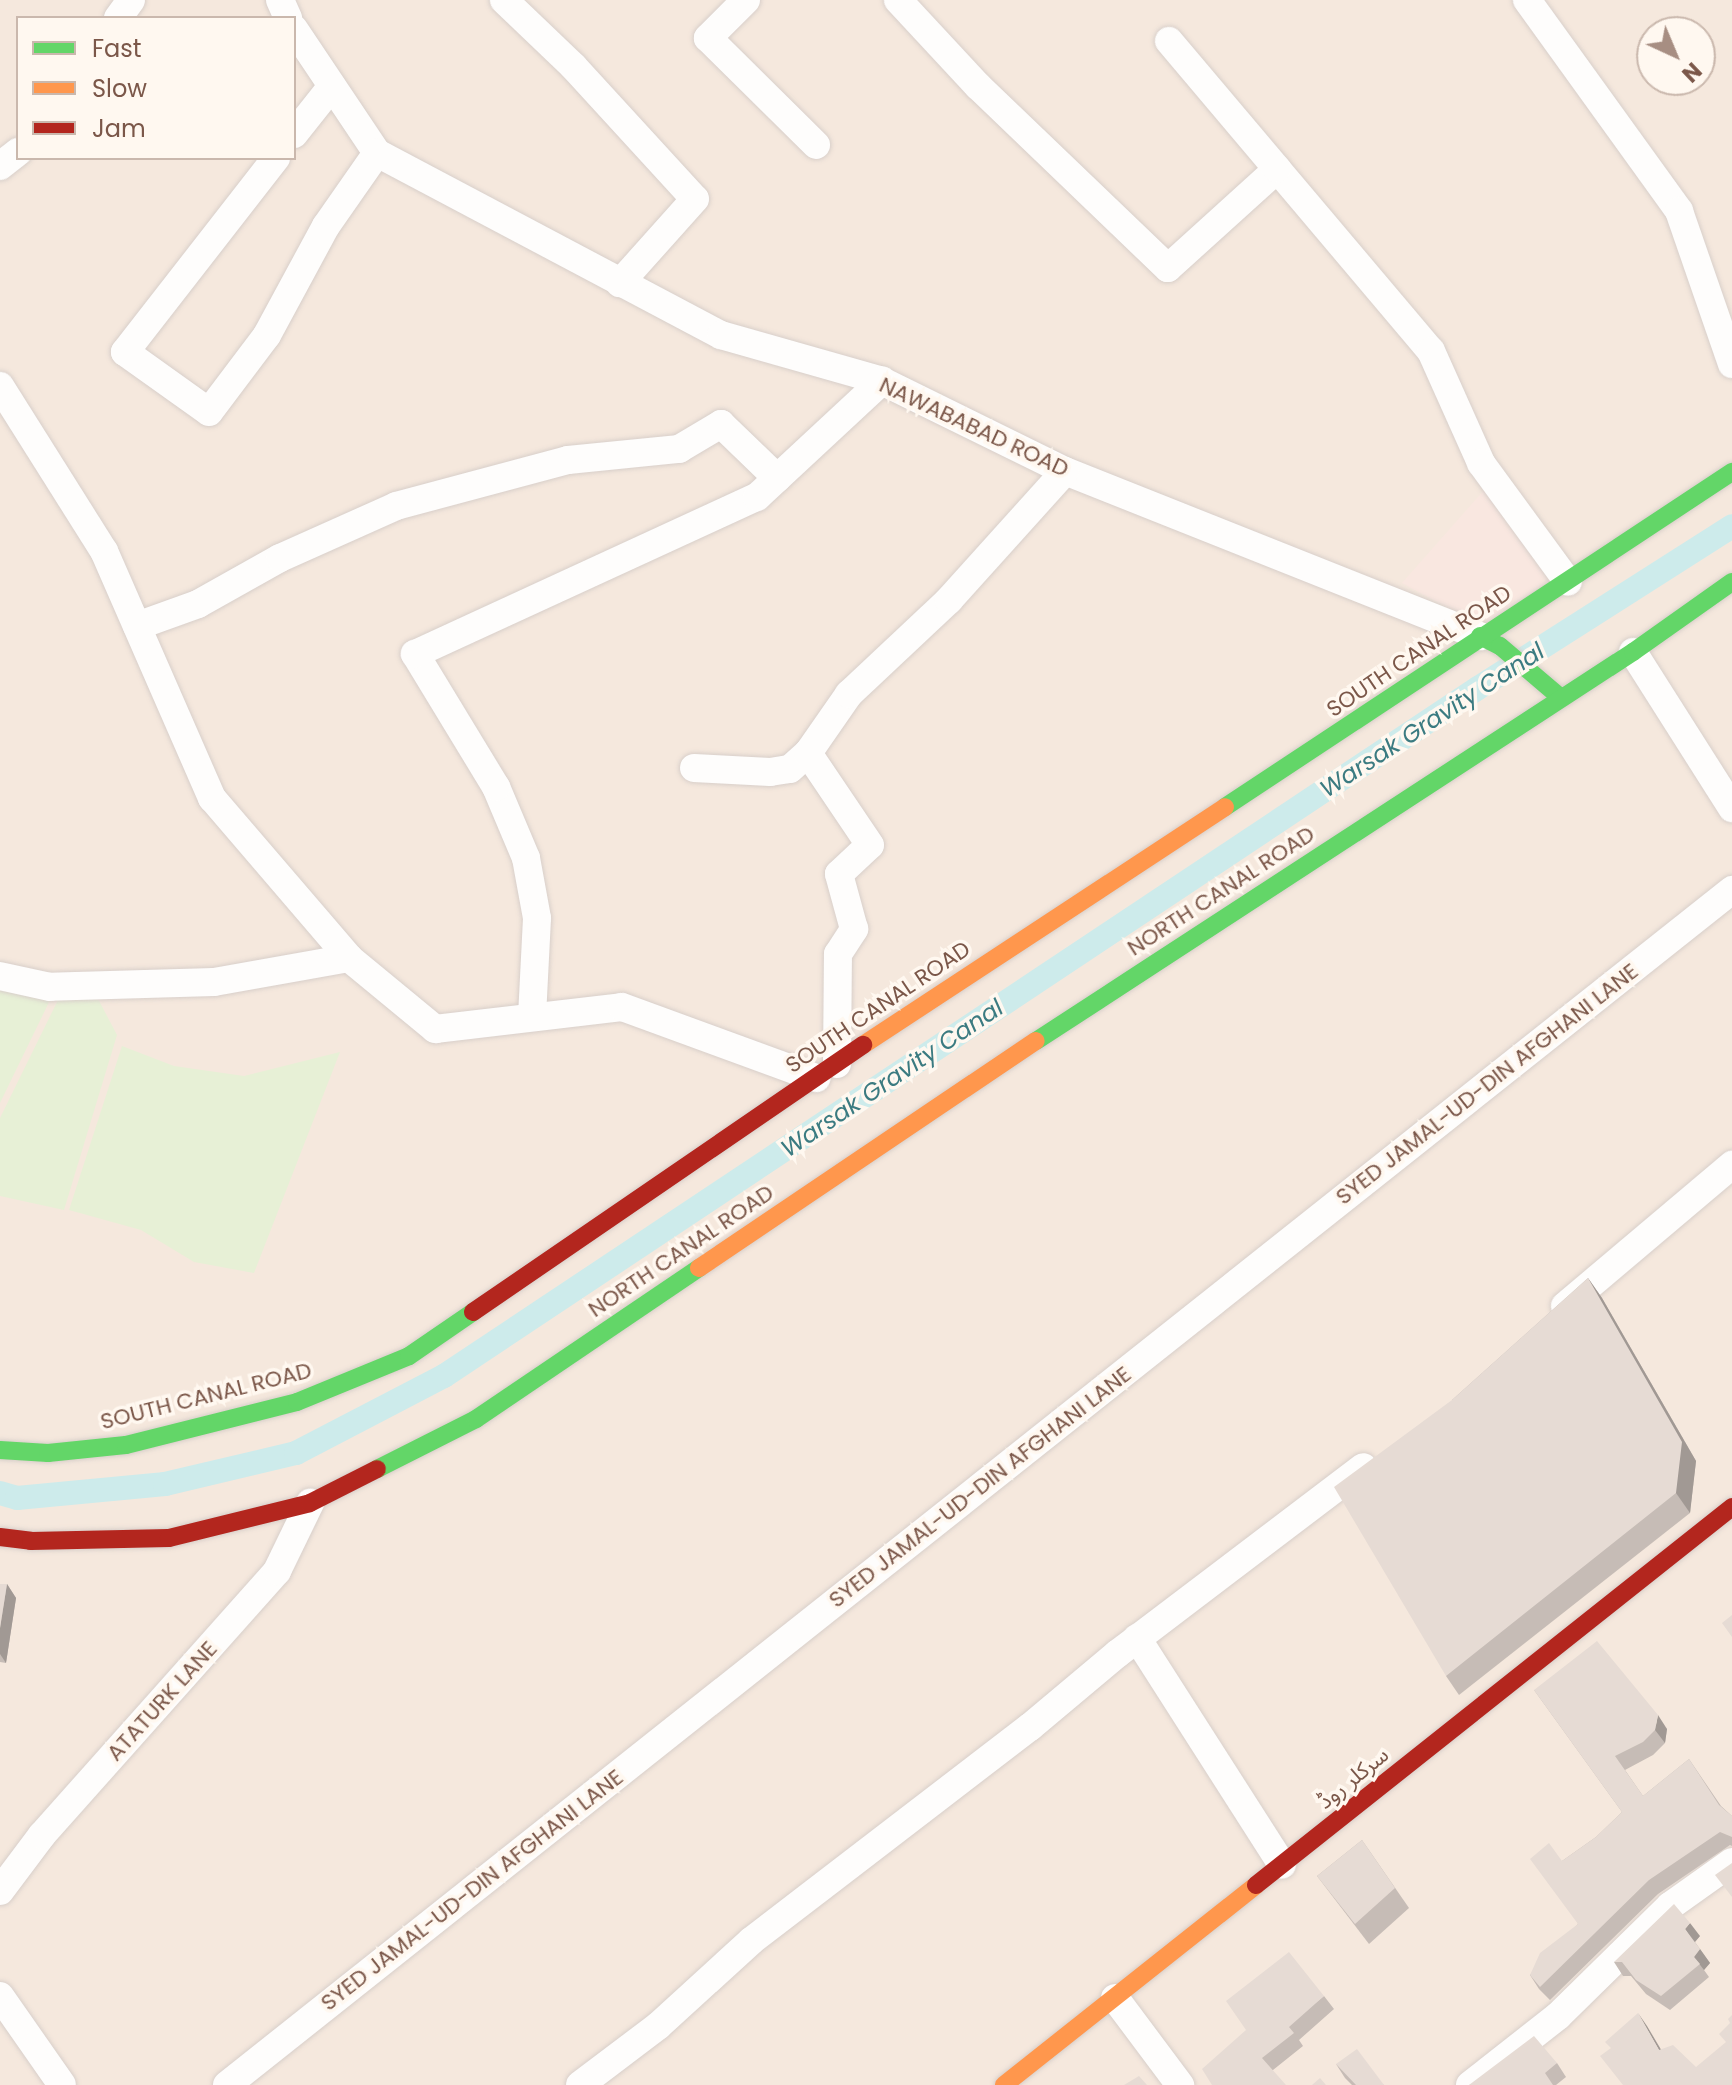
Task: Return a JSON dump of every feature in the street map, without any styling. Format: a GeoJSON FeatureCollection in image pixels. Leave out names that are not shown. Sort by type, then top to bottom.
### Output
{"type":"FeatureCollection","features":[{"type":"Feature","properties":{"kind":"main road","name":"SOUTH CANAL ROAD"},"geometry":{"type":"LineString","coordinates":[[0,1450],[48,1453],[126,1445],[297,1402],[409,1356],[927,1001],[1401,693],[1490,641],[1568,582],[1732,472]]}},
{"type":"Feature","properties":{"kind":"main road","name":"NORTH CANAL ROAD"},"geometry":{"type":"LineString","coordinates":[[0,1537],[31,1541],[169,1538],[310,1503],[476,1419],[978,1079],[1633,652],[1732,582]]}},
{"type":"Feature","properties":{"kind":"main road"},"geometry":{"type":"LineString","coordinates":[[1490,641],[1561,698]]}},
{"type":"Feature","properties":{"kind":"main road","name":"سرکلر روڈ"},"geometry":{"type":"LineString","coordinates":[[1004,2085],[1732,1507]]}},
{"type":"Feature","properties":{"kind":"street"},"geometry":{"type":"LineString","coordinates":[[504,0],[573,66],[695,199],[620,283]]}},
{"type":"Feature","properties":{"kind":"street"},"geometry":{"type":"LineString","coordinates":[[746,0],[708,38],[816,145]]}},
{"type":"Feature","properties":{"kind":"street"},"geometry":{"type":"LineString","coordinates":[[898,0],[978,86],[1168,268],[1277,169]]}},
{"type":"Feature","properties":{"kind":"street"},"geometry":{"type":"LineString","coordinates":[[1527,0],[1679,211],[1732,364]]}},
{"type":"Feature","properties":{"kind":"street","name":"NAWABABAD ROAD"},"geometry":{"type":"LineString","coordinates":[[296,32],[377,153],[721,335],[882,381],[1065,471],[1490,641]]}},
{"type":"Feature","properties":{"kind":"street"},"geometry":{"type":"LineString","coordinates":[[1169,41],[1431,351],[1481,463],[1568,582]]}},
{"type":"Feature","properties":{"kind":"street"},"geometry":{"type":"LineString","coordinates":[[296,131],[332,86]]}},
{"type":"Feature","properties":{"kind":"street"},"geometry":{"type":"LineString","coordinates":[[274,160],[125,352],[209,412],[267,335],[326,226],[377,153]]}},
{"type":"Feature","properties":{"kind":"street"},"geometry":{"type":"LineString","coordinates":[[0,166],[16,154]]}},
{"type":"Feature","properties":{"kind":"street"},"geometry":{"type":"LineString","coordinates":[[532,1017],[537,918],[526,858],[496,787],[415,654],[757,497],[882,381]]}},
{"type":"Feature","properties":{"kind":"street"},"geometry":{"type":"LineString","coordinates":[[0,386],[104,551],[212,798],[349,958],[435,1029],[622,1007],[826,1071],[838,954],[854,929],[839,874],[870,845],[808,753]]}},
{"type":"Feature","properties":{"kind":"street"},"geometry":{"type":"LineString","coordinates":[[137,626],[198,604],[280,558],[396,506],[568,460],[679,449],[721,424],[777,478]]}},
{"type":"Feature","properties":{"kind":"street"},"geometry":{"type":"LineString","coordinates":[[694,768],[770,772],[790,769],[808,753],[849,694],[949,600],[1065,471]]}},
{"type":"Feature","properties":{"kind":"street"},"geometry":{"type":"LineString","coordinates":[[1633,652],[1732,808]]}},
{"type":"Feature","properties":{"kind":"street","name":"SYED JAMAL-UD-DIN AFGHANI LANE"},"geometry":{"type":"LineString","coordinates":[[227,2085],[1732,890]]}},
{"type":"Feature","properties":{"kind":"street"},"geometry":{"type":"LineString","coordinates":[[0,976],[50,987],[214,982],[349,958]]}},
{"type":"Feature","properties":{"kind":"street"},"geometry":{"type":"LineString","coordinates":[[1547,1321],[1732,1165]]}},
{"type":"Feature","properties":{"kind":"street"},"geometry":{"type":"LineString","coordinates":[[580,2085],[658,2026],[751,1941],[1030,1727],[1137,1638],[1389,1447]]}},
{"type":"Feature","properties":{"kind":"street","name":"ATATURK LANE"},"geometry":{"type":"LineString","coordinates":[[0,1891],[42,1835],[277,1571],[310,1503]]}},
{"type":"Feature","properties":{"kind":"street"},"geometry":{"type":"LineString","coordinates":[[1137,1638],[1282,1865]]}},
{"type":"Feature","properties":{"kind":"street"},"geometry":{"type":"LineString","coordinates":[[1470,2085],[1558,2016],[1670,1906],[1732,1862]]}},
{"type":"Feature","properties":{"kind":"street"},"geometry":{"type":"LineString","coordinates":[[0,1996],[62,2085]]}},
{"type":"Feature","properties":{"kind":"street"},"geometry":{"type":"LineString","coordinates":[[1115,1998],[1180,2085]]}},
{"type":"Feature","properties":{"kind":"shaded area"},"geometry":{"type":"Polygon","coordinates":[[[0,0],[1732,0],[1732,2085],[0,2085],[0,0]]]}},
{"type":"Feature","properties":{"kind":"shaded area"},"geometry":{"type":"Polygon","coordinates":[[[1485,489],[1561,581],[1483,627],[1402,583],[1485,489]]]}},
{"type":"Feature","properties":{"kind":"green space"},"geometry":{"type":"Polygon","coordinates":[[[0,986],[52,996],[0,1103],[0,986]]]}},
{"type":"Feature","properties":{"kind":"green space"},"geometry":{"type":"Polygon","coordinates":[[[96,995],[117,1035],[64,1210],[0,1196],[0,1118],[58,1000],[96,995]]]}},
{"type":"Feature","properties":{"kind":"green space"},"geometry":{"type":"Polygon","coordinates":[[[122,1046],[174,1066],[244,1076],[340,1052],[254,1273],[194,1262],[141,1230],[69,1210],[122,1046]]]}},
{"type":"Feature","properties":{"kind":"building"},"geometry":{"type":"Polygon","coordinates":[[[1588,1278],[1682,1442],[1676,1493],[1446,1676],[1334,1487],[1452,1400],[1588,1278]]]}},
{"type":"Feature","properties":{"kind":"building"},"geometry":{"type":"Polygon","coordinates":[[[0,1584],[7,1584],[0,1628],[0,1584]]]}},
{"type":"Feature","properties":{"kind":"building"},"geometry":{"type":"Polygon","coordinates":[[[1732,1615],[1732,1637],[1722,1623],[1732,1615]]]}},
{"type":"Feature","properties":{"kind":"building"},"geometry":{"type":"Polygon","coordinates":[[[1597,1641],[1658,1715],[1655,1730],[1643,1742],[1615,1756],[1643,1796],[1689,1759],[1719,1805],[1732,1816],[1732,1837],[1720,1832],[1649,1880],[1540,1987],[1530,1975],[1540,1953],[1578,1924],[1530,1859],[1549,1843],[1562,1861],[1596,1837],[1622,1812],[1534,1690],[1597,1641]]]}},
{"type":"Feature","properties":{"kind":"building"},"geometry":{"type":"Polygon","coordinates":[[[1362,1840],[1395,1888],[1355,1924],[1317,1876],[1362,1840]]]}},
{"type":"Feature","properties":{"kind":"building"},"geometry":{"type":"Polygon","coordinates":[[[1732,1863],[1732,1897],[1715,1875],[1732,1863]]]}},
{"type":"Feature","properties":{"kind":"building"},"geometry":{"type":"Polygon","coordinates":[[[1674,1904],[1690,1923],[1685,1929],[1700,1949],[1694,1957],[1700,1964],[1661,1996],[1636,1980],[1622,1962],[1614,1962],[1674,1904]]]}},
{"type":"Feature","properties":{"kind":"building"},"geometry":{"type":"Polygon","coordinates":[[[1289,1952],[1324,1996],[1289,2027],[1294,2033],[1262,2058],[1286,2085],[1212,2085],[1202,2069],[1246,2030],[1226,2001],[1289,1952]]]}},
{"type":"Feature","properties":{"kind":"building"},"geometry":{"type":"Polygon","coordinates":[[[1638,2013],[1659,2050],[1673,2045],[1696,2067],[1726,2042],[1719,2034],[1730,2023],[1728,2019],[1732,2015],[1732,2085],[1623,2085],[1600,2056],[1611,2048],[1605,2042],[1638,2013]]]}},
{"type":"Feature","properties":{"kind":"building"},"geometry":{"type":"Polygon","coordinates":[[[1534,2036],[1557,2063],[1545,2073],[1553,2085],[1469,2085],[1534,2036]]]}},
{"type":"Feature","properties":{"kind":"building"},"geometry":{"type":"Polygon","coordinates":[[[1357,2049],[1384,2085],[1356,2085],[1336,2064],[1357,2049]]]}},
{"type":"Feature","properties":{"kind":"building"},"geometry":{"type":"Polygon","coordinates":[[[1139,2076],[1147,2085],[1124,2085],[1139,2076]]]}},
{"type":"Feature","properties":{"kind":"building"},"geometry":{"type":"Polygon","coordinates":[[[1320,2078],[1326,2085],[1312,2085],[1320,2078]]]}},
{"type":"Feature","properties":{"kind":"waterway","name":"Warsak Gravity Canal"},"geometry":{"type":"LineString","coordinates":[[0,1493],[17,1498],[165,1484],[296,1453],[444,1376],[1478,688],[1732,526]]}},
{"type":"Feature","properties":{"kind":"traffic: fast"},"geometry":{"type":"LineString","coordinates":[[1225,807],[1732,472]]}},
{"type":"Feature","properties":{"kind":"traffic: fast"},"geometry":{"type":"LineString","coordinates":[[1036,1041],[1633,652],[1732,582]]}},
{"type":"Feature","properties":{"kind":"traffic: fast"},"geometry":{"type":"LineString","coordinates":[[1480,636],[1500,646],[1561,698]]}},
{"type":"Feature","properties":{"kind":"traffic: fast"},"geometry":{"type":"LineString","coordinates":[[377,1469],[476,1419],[699,1268]]}},
{"type":"Feature","properties":{"kind":"traffic: fast"},"geometry":{"type":"LineString","coordinates":[[0,1450],[48,1453],[126,1445],[297,1402],[409,1356],[473,1312]]}},
{"type":"Feature","properties":{"kind":"traffic: slow"},"geometry":{"type":"LineString","coordinates":[[863,1045],[1225,807]]}},
{"type":"Feature","properties":{"kind":"traffic: slow"},"geometry":{"type":"LineString","coordinates":[[699,1268],[1036,1041]]}},
{"type":"Feature","properties":{"kind":"traffic: slow"},"geometry":{"type":"LineString","coordinates":[[1004,2085],[1256,1885]]}},
{"type":"Feature","properties":{"kind":"traffic: jam"},"geometry":{"type":"LineString","coordinates":[[473,1312],[863,1045]]}},
{"type":"Feature","properties":{"kind":"traffic: jam"},"geometry":{"type":"LineString","coordinates":[[0,1537],[31,1541],[169,1538],[310,1503],[377,1469]]}},
{"type":"Feature","properties":{"kind":"traffic: jam"},"geometry":{"type":"LineString","coordinates":[[1256,1885],[1732,1507]]}}]}
